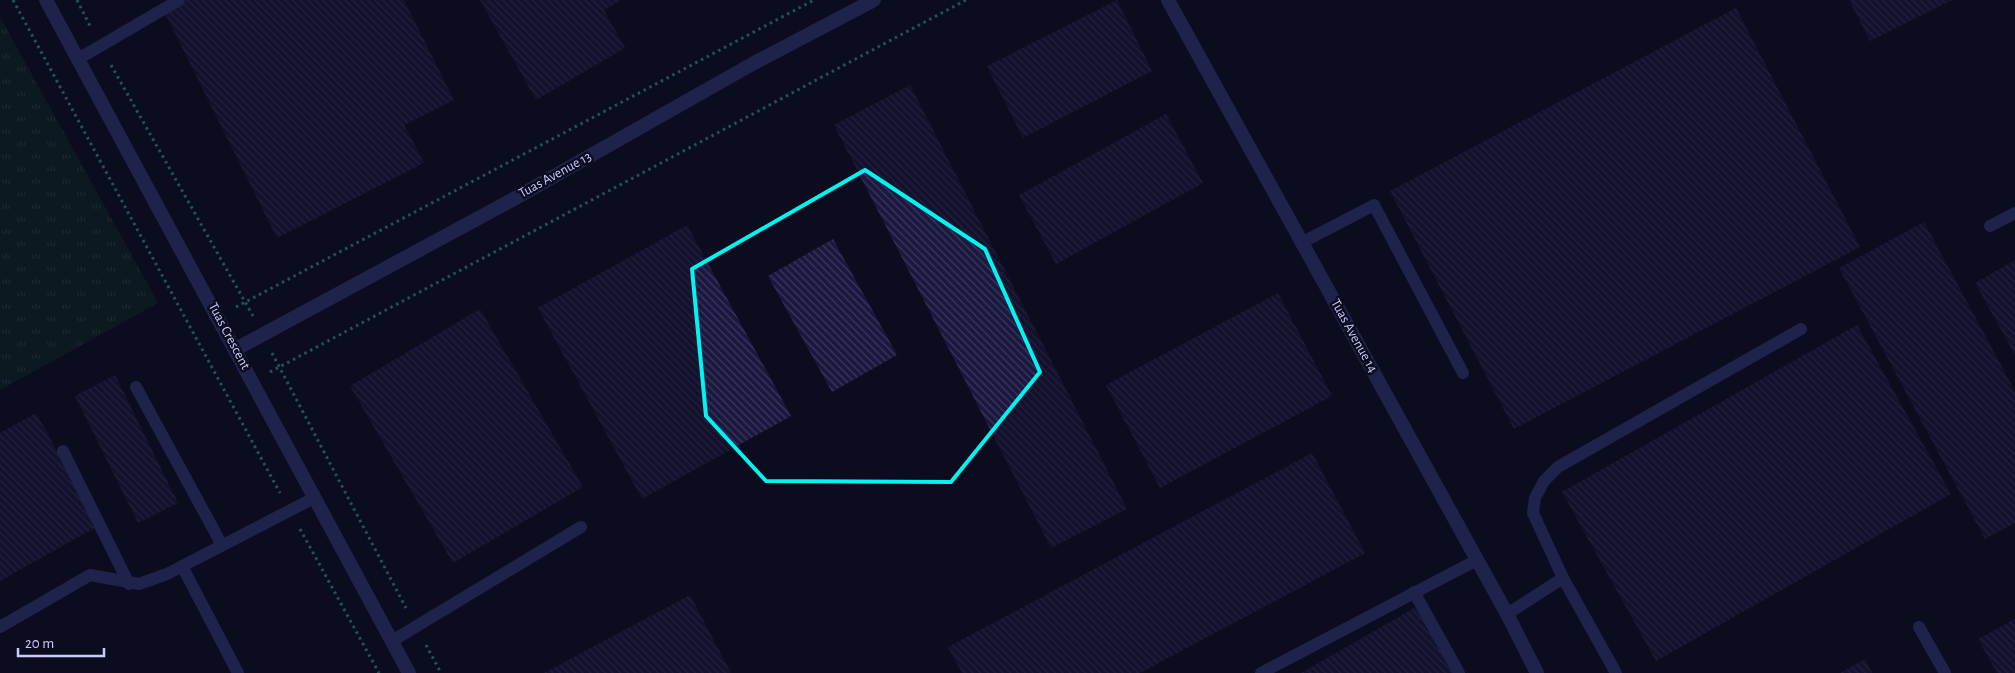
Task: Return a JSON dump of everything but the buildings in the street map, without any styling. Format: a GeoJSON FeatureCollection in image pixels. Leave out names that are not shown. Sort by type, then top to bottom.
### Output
{"type":"FeatureCollection","features":[{"type":"Feature","properties":{"kind":"street","name":"Tuas Crescent"},"geometry":{"type":"LineString","coordinates":[[46,0],[236,349],[409,673]]}},
{"type":"Feature","properties":{"kind":"street","name":"Tuas Avenue 13"},"geometry":{"type":"LineString","coordinates":[[236,349],[503,204],[754,63],[874,0]]}},
{"type":"Feature","properties":{"kind":"street","name":"Tuas Avenue 14"},"geometry":{"type":"LineString","coordinates":[[1168,0],[1507,614],[1537,673]]}},
{"type":"Feature","properties":{"kind":"lane"},"geometry":{"type":"LineString","coordinates":[[78,59],[179,0]]}},
{"type":"Feature","properties":{"kind":"lane"},"geometry":{"type":"LineString","coordinates":[[1302,242],[1374,205],[1463,373]]}},
{"type":"Feature","properties":{"kind":"lane"},"geometry":{"type":"LineString","coordinates":[[1990,226],[2015,213]]}},
{"type":"Feature","properties":{"kind":"lane"},"geometry":{"type":"LineString","coordinates":[[1616,673],[1563,578],[1533,513],[1535,498],[1544,481],[1558,467],[1801,329]]}},
{"type":"Feature","properties":{"kind":"lane"},"geometry":{"type":"LineString","coordinates":[[136,387],[222,545]]}},
{"type":"Feature","properties":{"kind":"lane"},"geometry":{"type":"LineString","coordinates":[[63,451],[129,584]]}},
{"type":"Feature","properties":{"kind":"lane"},"geometry":{"type":"LineString","coordinates":[[0,627],[90,575],[129,584],[139,584],[167,574],[314,498]]}},
{"type":"Feature","properties":{"kind":"lane"},"geometry":{"type":"LineString","coordinates":[[392,641],[581,528]]}},
{"type":"Feature","properties":{"kind":"lane"},"geometry":{"type":"LineString","coordinates":[[1261,673],[1477,560]]}},
{"type":"Feature","properties":{"kind":"lane"},"geometry":{"type":"LineString","coordinates":[[182,566],[238,673]]}},
{"type":"Feature","properties":{"kind":"lane"},"geometry":{"type":"LineString","coordinates":[[1507,614],[1563,578]]}},
{"type":"Feature","properties":{"kind":"lane"},"geometry":{"type":"LineString","coordinates":[[1414,592],[1460,673]]}},
{"type":"Feature","properties":{"kind":"lane"},"geometry":{"type":"LineString","coordinates":[[1919,627],[1946,673]]}},
{"type":"Feature","properties":{"kind":"path"},"geometry":{"type":"LineString","coordinates":[[13,0],[379,673]]}},
{"type":"Feature","properties":{"kind":"path"},"geometry":{"type":"LineString","coordinates":[[218,316],[814,0]]}},
{"type":"Feature","properties":{"kind":"path"},"geometry":{"type":"LineString","coordinates":[[253,382],[966,0]]}},
{"type":"Feature","properties":{"kind":"highlighted area"},"geometry":{"type":"Polygon","coordinates":[[[865,170],[985,249],[1040,372],[951,482],[766,481],[706,416],[692,269],[865,170]]]}},
{"type":"Feature","properties":{"kind":"green space"},"geometry":{"type":"Polygon","coordinates":[[[0,17],[158,303],[0,390],[0,17]]]}}]}
